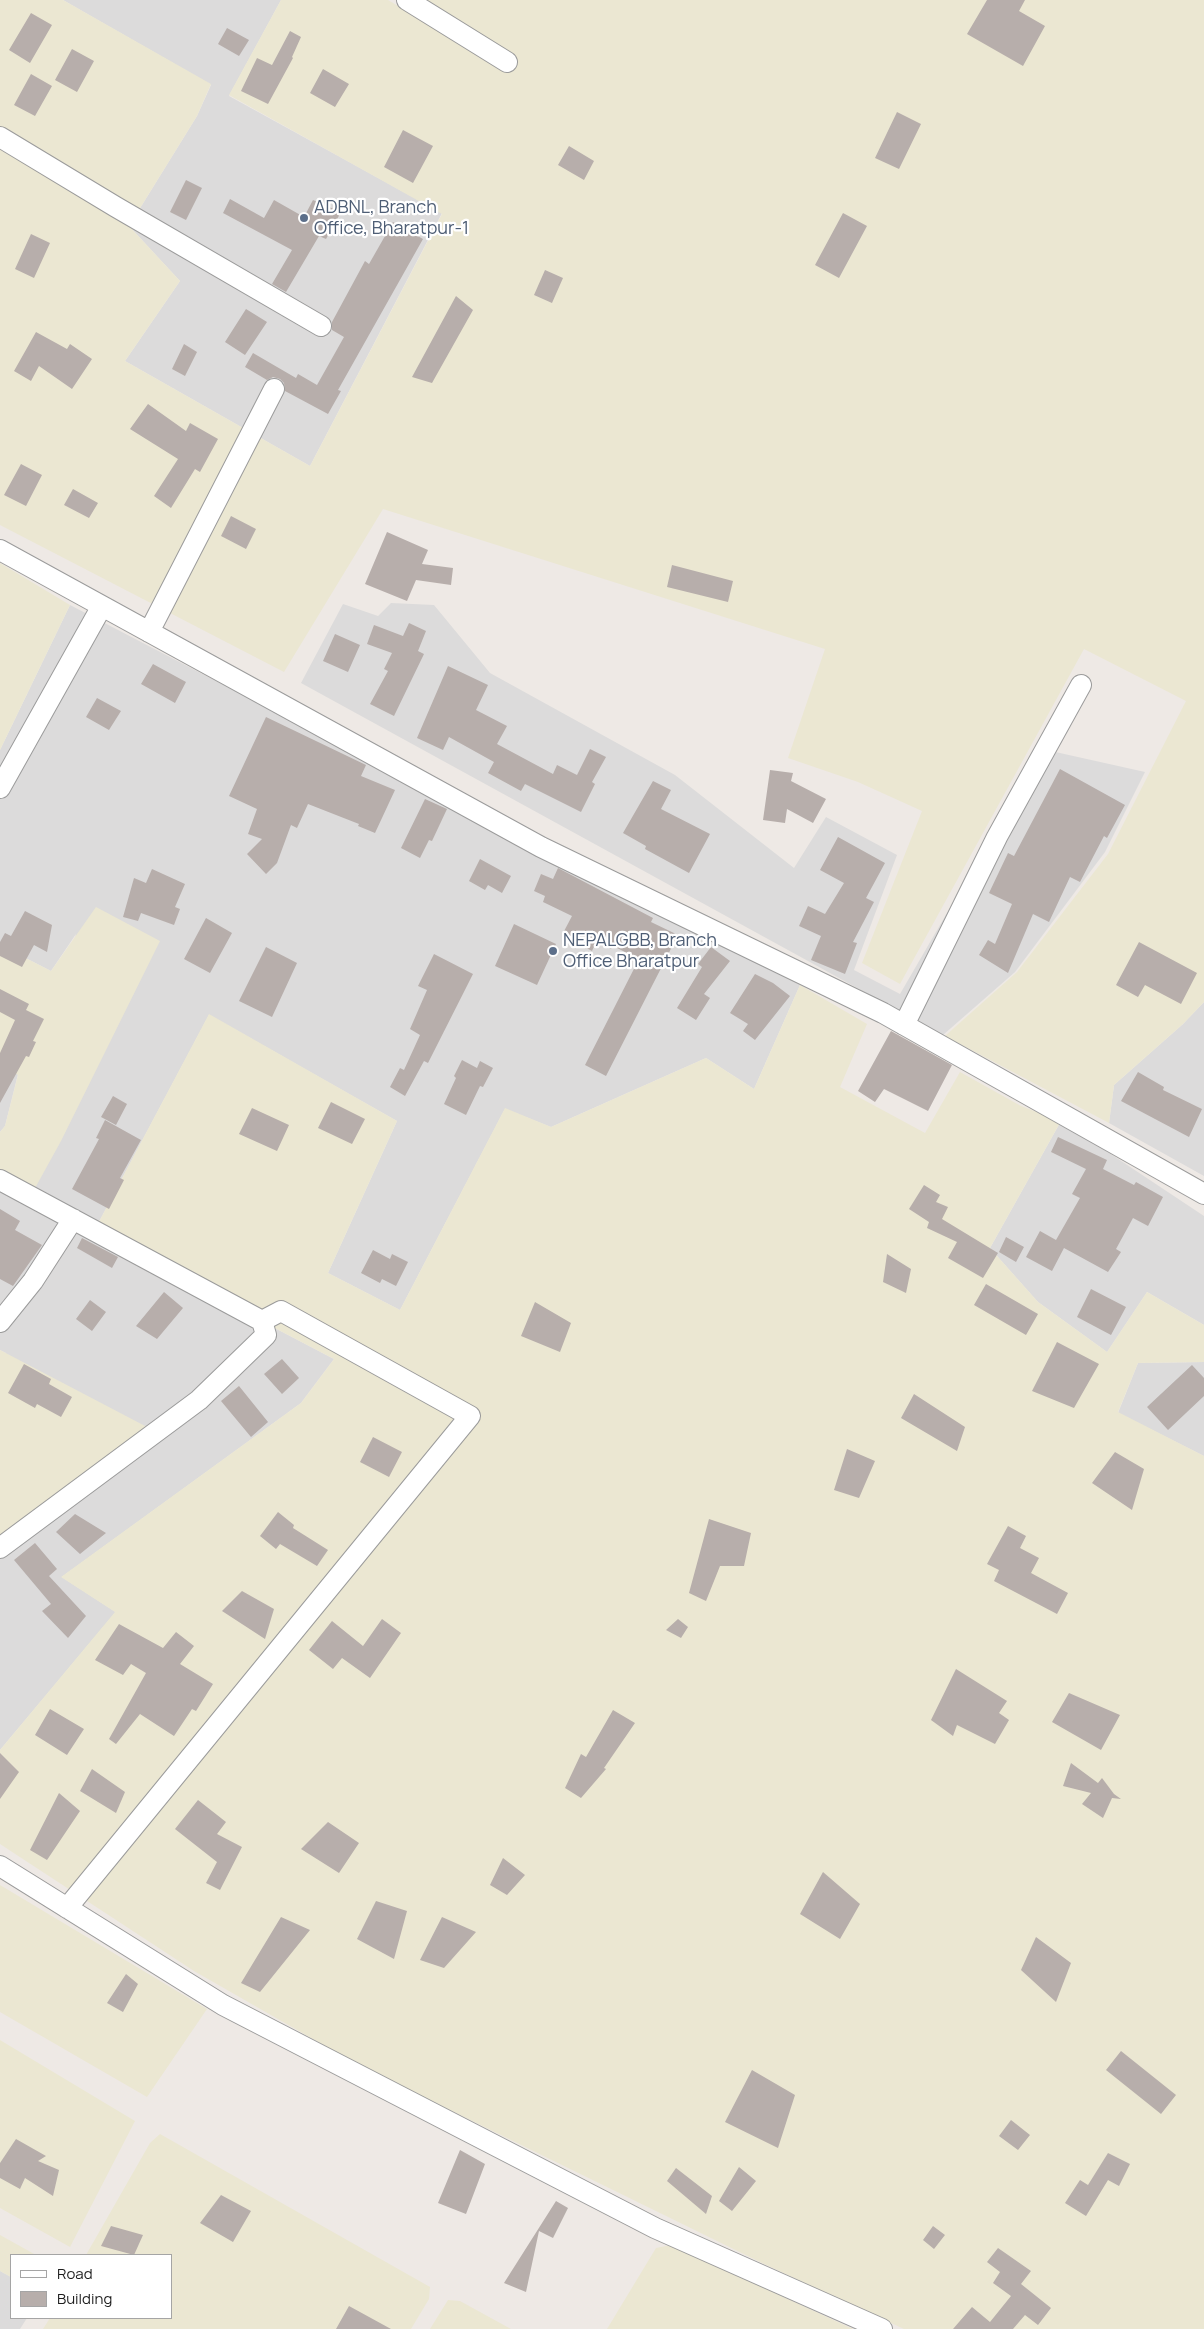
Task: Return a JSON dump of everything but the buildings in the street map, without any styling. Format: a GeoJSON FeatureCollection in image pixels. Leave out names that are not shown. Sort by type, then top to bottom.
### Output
{"type":"FeatureCollection","features":[{"type":"Feature","properties":{"kind":"street"},"geometry":{"type":"LineString","coordinates":[[407,0],[507,62]]}},
{"type":"Feature","properties":{"kind":"street"},"geometry":{"type":"LineString","coordinates":[[0,137],[116,208],[321,326]]}},
{"type":"Feature","properties":{"kind":"street"},"geometry":{"type":"LineString","coordinates":[[149,632],[274,390]]}},
{"type":"Feature","properties":{"kind":"street"},"geometry":{"type":"LineString","coordinates":[[0,550],[541,847],[904,1025],[1204,1194]]}},
{"type":"Feature","properties":{"kind":"street"},"geometry":{"type":"LineString","coordinates":[[0,788],[102,606]]}},
{"type":"Feature","properties":{"kind":"street"},"geometry":{"type":"LineString","coordinates":[[904,1025],[997,837],[1081,685]]}},
{"type":"Feature","properties":{"kind":"street"},"geometry":{"type":"LineString","coordinates":[[0,1180],[262,1321],[266,1335],[199,1400],[0,1548]]}},
{"type":"Feature","properties":{"kind":"street"},"geometry":{"type":"LineString","coordinates":[[0,1322],[33,1280],[73,1219]]}},
{"type":"Feature","properties":{"kind":"street"},"geometry":{"type":"LineString","coordinates":[[67,1908],[470,1416],[281,1311],[262,1321]]}},
{"type":"Feature","properties":{"kind":"street"},"geometry":{"type":"LineString","coordinates":[[0,1866],[222,2005],[655,2228],[882,2329]]}},
{"type":"Feature","properties":{"kind":"shaded area"},"geometry":{"type":"Polygon","coordinates":[[[0,0],[63,0],[211,84],[197,116],[129,226],[180,281],[125,361],[310,466],[442,214],[229,95],[281,0],[388,0],[415,16],[425,0],[1204,0],[1204,1002],[1183,1024],[1114,1085],[1109,1123],[945,1036],[1017,972],[1108,854],[1186,701],[1084,649],[900,984],[862,963],[922,811],[858,782],[788,758],[825,649],[383,509],[284,672],[0,525],[0,0]]]}},
{"type":"Feature","properties":{"kind":"shaded area"},"geometry":{"type":"Polygon","coordinates":[[[63,0],[281,0],[229,96],[442,213],[310,466],[125,361],[180,281],[129,226],[197,116],[211,85],[63,0]]]}},
{"type":"Feature","properties":{"kind":"shaded area"},"geometry":{"type":"Polygon","coordinates":[[[0,563],[70,605],[0,750],[0,563]]]}},
{"type":"Feature","properties":{"kind":"shaded area"},"geometry":{"type":"Polygon","coordinates":[[[391,603],[434,605],[490,673],[675,775],[794,868],[826,817],[897,855],[854,970],[900,994],[1042,749],[1145,772],[1105,852],[1015,972],[943,1035],[301,683],[343,604],[378,616],[391,603]]]}},
{"type":"Feature","properties":{"kind":"shaded area"},"geometry":{"type":"Polygon","coordinates":[[[70,605],[800,985],[754,1089],[706,1058],[551,1127],[505,1109],[400,1310],[328,1273],[397,1121],[209,1015],[93,1233],[334,1359],[301,1403],[62,1577],[116,1612],[0,1750],[0,1540],[6,1353],[0,1350],[0,1184],[76,934],[51,971],[0,945],[0,750],[70,605]]]}},
{"type":"Feature","properties":{"kind":"shaded area"},"geometry":{"type":"Polygon","coordinates":[[[96,907],[160,941],[61,1141],[29,1199],[0,1184],[0,1132],[5,1126],[18,1075],[0,1064],[0,945],[51,971],[96,907]]]}},
{"type":"Feature","properties":{"kind":"shaded area"},"geometry":{"type":"Polygon","coordinates":[[[800,985],[867,1024],[840,1087],[925,1133],[960,1072],[1021,1106],[1061,1121],[990,1248],[1038,1302],[1107,1352],[1147,1292],[1204,1325],[1204,1362],[1138,1363],[1118,1412],[1204,1456],[1204,2329],[904,2329],[762,2263],[360,2066],[194,1971],[0,1844],[0,1750],[115,1612],[61,1577],[301,1403],[334,1359],[93,1233],[209,1014],[397,1121],[328,1273],[400,1310],[505,1108],[551,1127],[706,1058],[754,1089],[800,985]]]}},
{"type":"Feature","properties":{"kind":"shaded area"},"geometry":{"type":"Polygon","coordinates":[[[1204,1002],[1204,1176],[1109,1123],[1114,1085],[1183,1024],[1204,1002]]]}},
{"type":"Feature","properties":{"kind":"shaded area"},"geometry":{"type":"Polygon","coordinates":[[[0,1064],[18,1074],[5,1126],[0,1132],[0,1064]]]}},
{"type":"Feature","properties":{"kind":"shaded area"},"geometry":{"type":"Polygon","coordinates":[[[1061,1121],[1204,1216],[1204,1325],[1147,1292],[1107,1352],[1038,1302],[990,1248],[1061,1121]]]}},
{"type":"Feature","properties":{"kind":"shaded area"},"geometry":{"type":"Polygon","coordinates":[[[0,1350],[147,1427],[0,1540],[0,1350]]]}},
{"type":"Feature","properties":{"kind":"shaded area"},"geometry":{"type":"Polygon","coordinates":[[[1204,1362],[1204,1456],[1118,1413],[1138,1363],[1204,1362]]]}},
{"type":"Feature","properties":{"kind":"shaded area"},"geometry":{"type":"Polygon","coordinates":[[[0,1885],[207,2009],[147,2097],[0,2012],[0,1885]]]}},
{"type":"Feature","properties":{"kind":"shaded area"},"geometry":{"type":"Polygon","coordinates":[[[0,2040],[135,2121],[70,2247],[0,2208],[0,2040]]]}},
{"type":"Feature","properties":{"kind":"shaded area"},"geometry":{"type":"Polygon","coordinates":[[[160,2134],[430,2287],[429,2299],[411,2329],[43,2329],[49,2319],[172,2319],[172,2254],[87,2254],[150,2143],[160,2134]]]}},
{"type":"Feature","properties":{"kind":"shaded area"},"geometry":{"type":"Polygon","coordinates":[[[0,2235],[34,2254],[10,2254],[10,2276],[0,2271],[0,2235]]]}},
{"type":"Feature","properties":{"kind":"shaded area"},"geometry":{"type":"Polygon","coordinates":[[[671,2245],[853,2329],[607,2329],[656,2248],[671,2245]]]}},
{"type":"Feature","properties":{"kind":"shaded area"},"geometry":{"type":"Polygon","coordinates":[[[0,2271],[10,2276],[10,2319],[26,2319],[20,2329],[0,2329],[0,2271]]]}},
{"type":"Feature","properties":{"kind":"shaded area"},"geometry":{"type":"Polygon","coordinates":[[[448,2300],[460,2301],[511,2329],[430,2329],[448,2300]]]}},
{"type":"Feature","properties":{"kind":"place","name":"ADBNL, Branch Office, Bharatpur-1"},"geometry":{"type":"Point","coordinates":[304,218]}},
{"type":"Feature","properties":{"kind":"place","name":"NEPALGBB, Branch Office Bharatpur"},"geometry":{"type":"Point","coordinates":[553,951]}}]}
